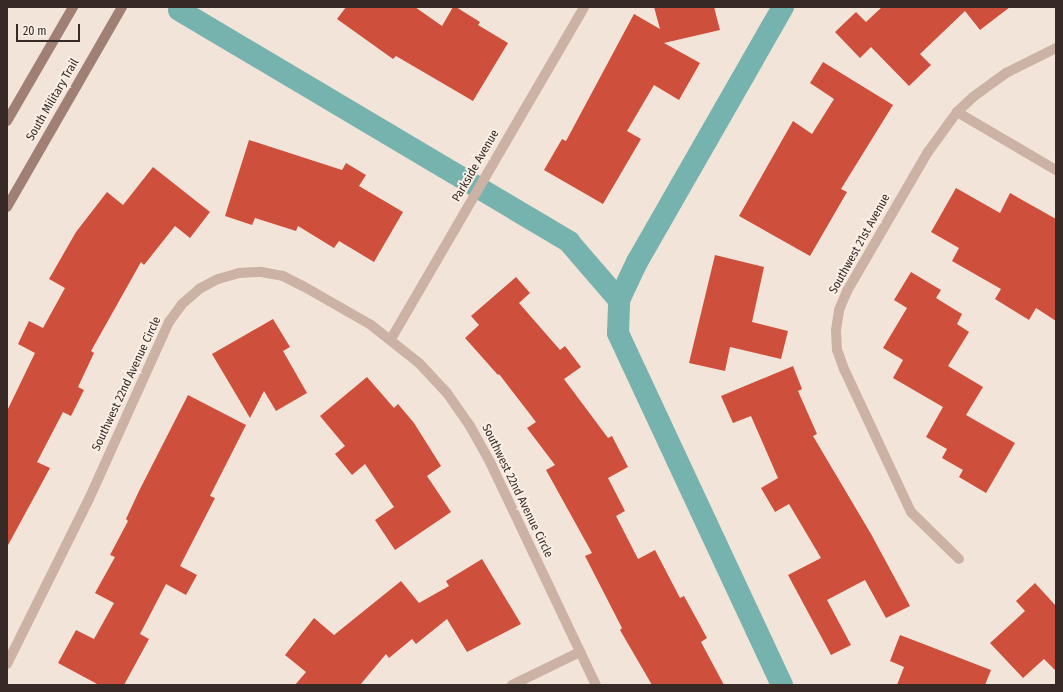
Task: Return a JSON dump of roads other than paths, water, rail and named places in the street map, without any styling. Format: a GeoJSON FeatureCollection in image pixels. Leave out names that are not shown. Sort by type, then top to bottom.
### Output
{"type":"FeatureCollection","features":[{"type":"Feature","properties":{"kind":"street"},"geometry":{"type":"LineString","coordinates":[[7,121],[73,7]]}},
{"type":"Feature","properties":{"kind":"street","name":"South Military Trail"},"geometry":{"type":"LineString","coordinates":[[7,207],[122,7]]}},
{"type":"Feature","properties":{"kind":"street","name":"Parkside Avenue"},"geometry":{"type":"LineString","coordinates":[[390,339],[494,162],[579,9]]}},
{"type":"Feature","properties":{"kind":"street","name":"Southwest 21st Avenue"},"geometry":{"type":"LineString","coordinates":[[960,559],[911,512],[844,369],[837,350],[836,330],[839,310],[847,291],[928,152],[957,112],[973,97],[1006,73],[1056,48]]}},
{"type":"Feature","properties":{"kind":"street"},"geometry":{"type":"LineString","coordinates":[[957,112],[1056,170]]}},
{"type":"Feature","properties":{"kind":"street","name":"Southwest 22nd Avenue Circle"},"geometry":{"type":"LineString","coordinates":[[7,664],[89,499],[169,322],[182,304],[199,289],[218,279],[239,273],[261,272],[283,276],[303,286],[390,339],[437,383],[470,426],[596,685]]}},
{"type":"Feature","properties":{"kind":"street"},"geometry":{"type":"LineString","coordinates":[[512,685],[580,652]]}},
{"type":"Feature","properties":{"kind":"waterway"},"geometry":{"type":"LineString","coordinates":[[782,685],[618,333],[619,300],[637,262],[783,7]]}},
{"type":"Feature","properties":{"kind":"waterway"},"geometry":{"type":"LineString","coordinates":[[179,10],[569,242],[619,300]]}}]}
